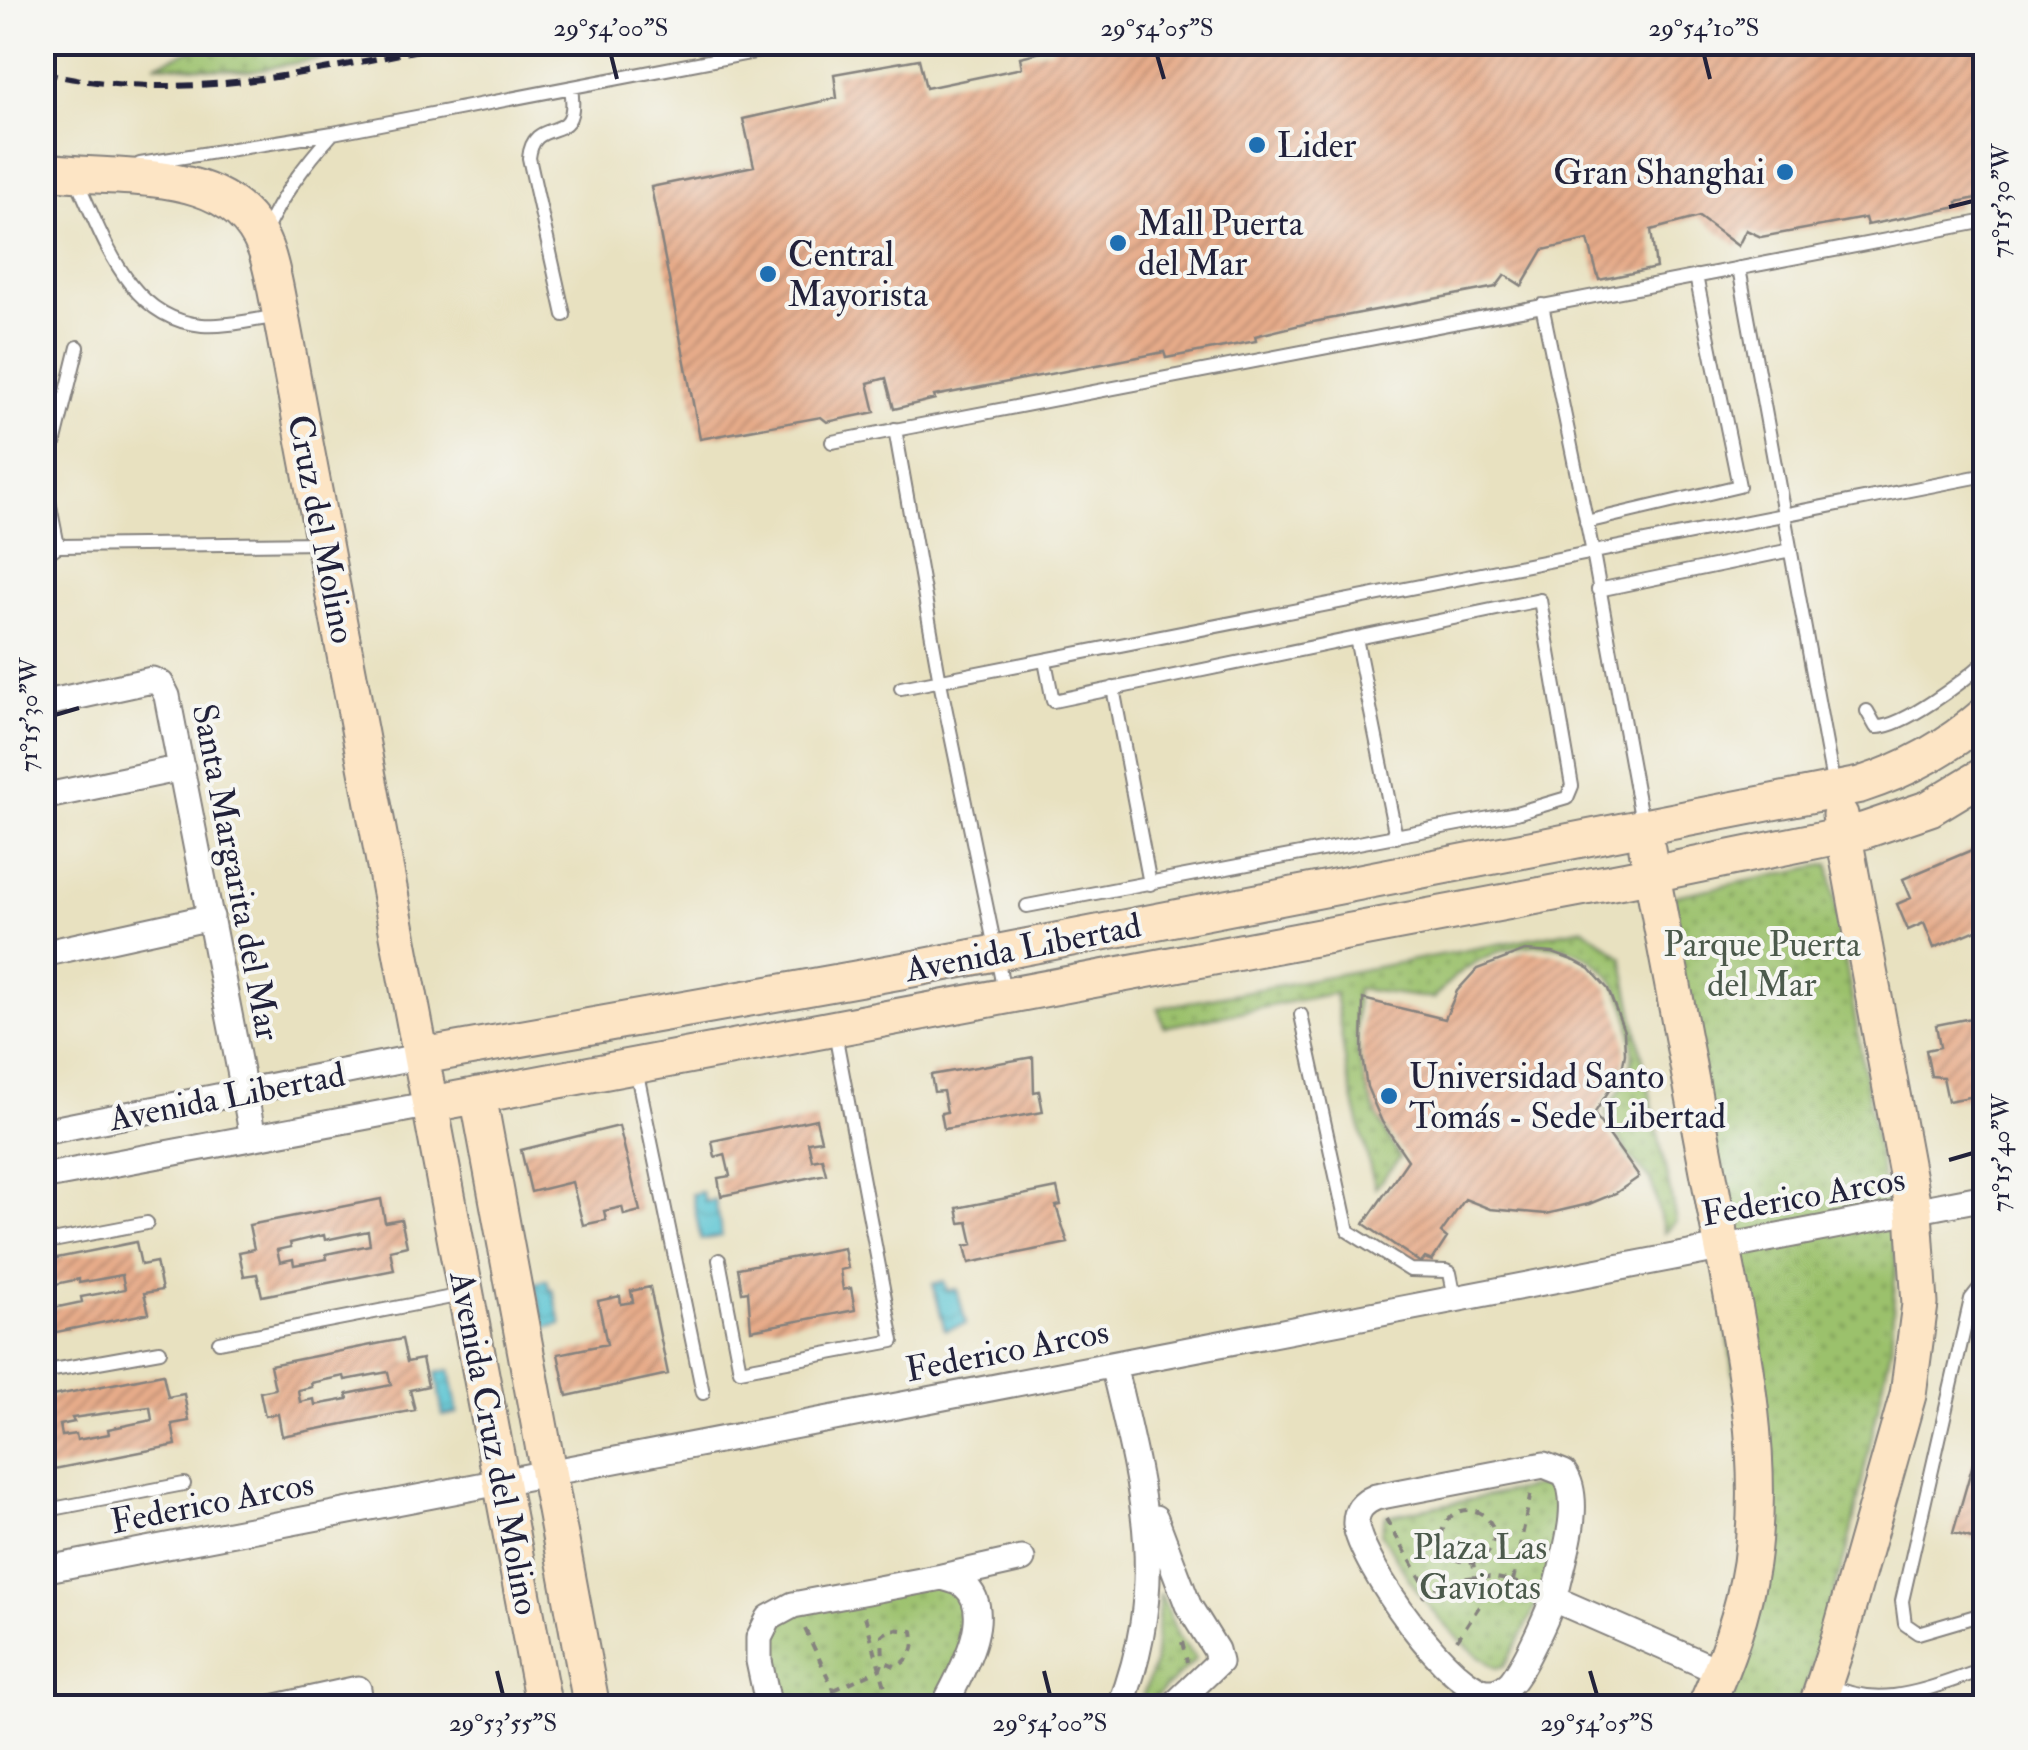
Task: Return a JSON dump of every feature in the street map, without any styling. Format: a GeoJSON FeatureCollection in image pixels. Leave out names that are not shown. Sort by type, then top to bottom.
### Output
{"type":"FeatureCollection","features":[{"type":"Feature","properties":{"kind":"street","name":"Cruz del Molino"},"geometry":{"type":"LineString","coordinates":[[58,173],[152,177],[188,184],[237,210],[261,241],[282,316],[424,1056]]}},
{"type":"Feature","properties":{"kind":"street","name":"Santa Margarita del Mar"},"geometry":{"type":"LineString","coordinates":[[42,704],[152,680],[161,684],[168,696],[252,1137]]}},
{"type":"Feature","properties":{"kind":"street","name":"Avenida Libertad"},"geometry":{"type":"LineString","coordinates":[[42,1132],[424,1056],[996,952],[1860,785],[1910,767],[1986,714]]}},
{"type":"Feature","properties":{"kind":"street"},"geometry":{"type":"LineString","coordinates":[[42,797],[182,768]]}},
{"type":"Feature","properties":{"kind":"street","name":"Avenida Libertad"},"geometry":{"type":"LineString","coordinates":[[42,1177],[834,1030],[1845,834],[1930,808],[1986,774]]}},
{"type":"Feature","properties":{"kind":"street"},"geometry":{"type":"LineString","coordinates":[[1820,1695],[1914,1365],[1920,1274],[1914,1212],[1835,790]]}},
{"type":"Feature","properties":{"kind":"street"},"geometry":{"type":"LineString","coordinates":[[1643,829],[1722,1247],[1752,1434],[1755,1502],[1751,1562],[1738,1630],[1705,1708]]}},
{"type":"Feature","properties":{"kind":"street"},"geometry":{"type":"LineString","coordinates":[[42,954],[210,916]]}},
{"type":"Feature","properties":{"kind":"street","name":"Avenida Cruz del Molino"},"geometry":{"type":"LineString","coordinates":[[424,1056],[544,1708]]}},
{"type":"Feature","properties":{"kind":"street","name":"Avenida Cruz del Molino"},"geometry":{"type":"LineString","coordinates":[[478,1096],[592,1708]]}},
{"type":"Feature","properties":{"kind":"street","name":"Avenida Cruz del Molino"},"geometry":{"type":"LineString","coordinates":[[446,1178],[499,1262],[517,1300]]}},
{"type":"Feature","properties":{"kind":"street","name":"Federico Arcos"},"geometry":{"type":"LineString","coordinates":[[42,1570],[1986,1197]]}},
{"type":"Feature","properties":{"kind":"street"},"geometry":{"type":"LineString","coordinates":[[1114,1365],[1139,1476],[1150,1565],[1139,1648],[1120,1708]]}},
{"type":"Feature","properties":{"kind":"street"},"geometry":{"type":"LineString","coordinates":[[1536,1466],[1558,1468],[1568,1478],[1572,1490],[1571,1531],[1554,1599],[1512,1681],[1491,1692],[1476,1690],[1443,1660],[1384,1588],[1356,1528],[1359,1510],[1373,1498],[1536,1466]]}},
{"type":"Feature","properties":{"kind":"street"},"geometry":{"type":"LineString","coordinates":[[1139,1476],[1188,1605],[1220,1662],[1171,1708]]}},
{"type":"Feature","properties":{"kind":"street"},"geometry":{"type":"LineString","coordinates":[[769,1708],[759,1660],[759,1638],[769,1618],[793,1605],[1022,1559]]}},
{"type":"Feature","properties":{"kind":"street"},"geometry":{"type":"LineString","coordinates":[[942,1576],[963,1584],[976,1600],[978,1631],[943,1708]]}},
{"type":"Feature","properties":{"kind":"street"},"geometry":{"type":"LineString","coordinates":[[1554,1599],[1721,1672]]}},
{"type":"Feature","properties":{"kind":"street"},"geometry":{"type":"LineString","coordinates":[[272,1708],[359,1698]]}},
{"type":"Feature","properties":{"kind":"lane"},"geometry":{"type":"LineString","coordinates":[[282,316],[204,325],[179,320],[140,298],[58,173],[333,134],[806,42]]}},
{"type":"Feature","properties":{"kind":"lane"},"geometry":{"type":"LineString","coordinates":[[564,315],[530,158],[531,144],[541,133],[564,126],[572,119],[570,88]]}},
{"type":"Feature","properties":{"kind":"lane"},"geometry":{"type":"LineString","coordinates":[[261,241],[280,200],[301,168],[333,134]]}},
{"type":"Feature","properties":{"kind":"lane"},"geometry":{"type":"LineString","coordinates":[[832,442],[1986,221]]}},
{"type":"Feature","properties":{"kind":"lane"},"geometry":{"type":"LineString","coordinates":[[1739,268],[1835,790]]}},
{"type":"Feature","properties":{"kind":"lane"},"geometry":{"type":"LineString","coordinates":[[1586,522],[1739,486],[1696,276]]}},
{"type":"Feature","properties":{"kind":"lane"},"geometry":{"type":"LineString","coordinates":[[1542,306],[1643,829]]}},
{"type":"Feature","properties":{"kind":"lane"},"geometry":{"type":"LineString","coordinates":[[58,546],[45,481],[78,347]]}},
{"type":"Feature","properties":{"kind":"lane"},"geometry":{"type":"LineString","coordinates":[[895,429],[940,682],[1004,997]]}},
{"type":"Feature","properties":{"kind":"lane"},"geometry":{"type":"LineString","coordinates":[[902,688],[1986,475]]}},
{"type":"Feature","properties":{"kind":"lane"},"geometry":{"type":"LineString","coordinates":[[42,558],[58,546],[324,543]]}},
{"type":"Feature","properties":{"kind":"lane"},"geometry":{"type":"LineString","coordinates":[[1598,590],[1791,550]]}},
{"type":"Feature","properties":{"kind":"lane"},"geometry":{"type":"LineString","coordinates":[[1027,906],[1516,814],[1560,802],[1571,793],[1540,600],[1053,701],[1044,661]]}},
{"type":"Feature","properties":{"kind":"lane"},"geometry":{"type":"LineString","coordinates":[[1356,638],[1396,836]]}},
{"type":"Feature","properties":{"kind":"lane"},"geometry":{"type":"LineString","coordinates":[[1867,711],[1876,727],[1886,726],[1927,704],[1986,661]]}},
{"type":"Feature","properties":{"kind":"lane"},"geometry":{"type":"LineString","coordinates":[[1113,688],[1150,884]]}},
{"type":"Feature","properties":{"kind":"lane"},"geometry":{"type":"LineString","coordinates":[[1301,1016],[1348,1231],[1410,1270],[1446,1271],[1456,1298]]}},
{"type":"Feature","properties":{"kind":"lane"},"geometry":{"type":"LineString","coordinates":[[719,1260],[740,1370],[893,1341],[834,1030]]}},
{"type":"Feature","properties":{"kind":"lane"},"geometry":{"type":"LineString","coordinates":[[636,1067],[703,1393]]}},
{"type":"Feature","properties":{"kind":"lane"},"geometry":{"type":"LineString","coordinates":[[42,1243],[147,1224]]}},
{"type":"Feature","properties":{"kind":"lane"},"geometry":{"type":"LineString","coordinates":[[1986,1280],[1971,1300],[1902,1601],[1905,1624],[1918,1633],[1986,1613]]}},
{"type":"Feature","properties":{"kind":"lane"},"geometry":{"type":"LineString","coordinates":[[220,1342],[467,1294]]}},
{"type":"Feature","properties":{"kind":"lane"},"geometry":{"type":"LineString","coordinates":[[42,1372],[160,1351]]}},
{"type":"Feature","properties":{"kind":"lane"},"geometry":{"type":"LineString","coordinates":[[42,1510],[184,1484]]}},
{"type":"Feature","properties":{"kind":"lane"},"geometry":{"type":"LineString","coordinates":[[1820,1695],[1891,1698],[1986,1668]]}},
{"type":"Feature","properties":{"kind":"path"},"geometry":{"type":"LineString","coordinates":[[1513,1580],[1536,1466]]}},
{"type":"Feature","properties":{"kind":"path"},"geometry":{"type":"LineString","coordinates":[[1373,1498],[1429,1592]]}},
{"type":"Feature","properties":{"kind":"path"},"geometry":{"type":"LineString","coordinates":[[1463,1510],[1486,1516],[1494,1530],[1488,1553],[1473,1562],[1456,1560],[1442,1540],[1445,1523],[1463,1510]]}},
{"type":"Feature","properties":{"kind":"path"},"geometry":{"type":"LineString","coordinates":[[1443,1660],[1480,1605],[1473,1562]]}},
{"type":"Feature","properties":{"kind":"path"},"geometry":{"type":"LineString","coordinates":[[1402,1612],[1429,1592],[1476,1576],[1513,1580],[1554,1599]]}},
{"type":"Feature","properties":{"kind":"path"},"geometry":{"type":"LineString","coordinates":[[858,1593],[892,1708]]}},
{"type":"Feature","properties":{"kind":"path"},"geometry":{"type":"LineString","coordinates":[[793,1605],[834,1690],[834,1708]]}},
{"type":"Feature","properties":{"kind":"path"},"geometry":{"type":"LineString","coordinates":[[834,1690],[880,1669],[882,1635],[891,1629],[913,1631],[911,1657],[897,1667],[883,1660]]}},
{"type":"Feature","properties":{"kind":"path"},"geometry":{"type":"LineString","coordinates":[[1139,1648],[1203,1632]]}},
{"type":"Feature","properties":{"kind":"green space"},"geometry":{"type":"Polygon","coordinates":[[[211,43],[413,43],[248,71],[155,64],[211,43]]]}},
{"type":"Feature","properties":{"kind":"green space","name":"Parque Puerta del Mar"},"geometry":{"type":"Polygon","coordinates":[[[1829,864],[1896,1261],[1891,1348],[1848,1546],[1803,1695],[1797,1707],[1721,1707],[1763,1579],[1665,898],[1829,864]]]}},
{"type":"Feature","properties":{"kind":"green space"},"geometry":{"type":"Polygon","coordinates":[[[1584,928],[1622,957],[1676,1221],[1664,1233],[1651,1180],[1629,1156],[1605,1114],[1631,1067],[1629,1019],[1616,986],[1597,963],[1571,950],[1543,945],[1513,948],[1483,958],[1456,976],[1434,999],[1357,989],[1357,1037],[1363,1078],[1377,1117],[1400,1158],[1375,1188],[1347,1073],[1335,993],[1164,1027],[1158,1008],[1584,928]]]}},
{"type":"Feature","properties":{"kind":"green space","name":"Plaza Las Gaviotas"},"geometry":{"type":"Polygon","coordinates":[[[1554,1483],[1563,1488],[1552,1559],[1537,1603],[1516,1645],[1504,1666],[1496,1668],[1460,1640],[1416,1590],[1381,1532],[1385,1516],[1554,1483]]]}},
{"type":"Feature","properties":{"kind":"green space"},"geometry":{"type":"Polygon","coordinates":[[[942,1583],[959,1589],[971,1630],[936,1707],[775,1707],[765,1660],[774,1623],[795,1611],[942,1583]]]}},
{"type":"Feature","properties":{"kind":"green space"},"geometry":{"type":"Polygon","coordinates":[[[1160,1593],[1178,1636],[1196,1659],[1145,1707],[1138,1707],[1154,1666],[1160,1593]]]}},
{"type":"Feature","properties":{"kind":"water"},"geometry":{"type":"Polygon","coordinates":[[[702,1192],[705,1202],[715,1200],[722,1236],[701,1240],[692,1194],[702,1192]]]}},
{"type":"Feature","properties":{"kind":"water"},"geometry":{"type":"Polygon","coordinates":[[[547,1280],[561,1324],[545,1328],[535,1283],[547,1280]]]}},
{"type":"Feature","properties":{"kind":"water"},"geometry":{"type":"Polygon","coordinates":[[[944,1281],[947,1291],[957,1289],[966,1324],[945,1330],[933,1284],[944,1281]]]}},
{"type":"Feature","properties":{"kind":"water"},"geometry":{"type":"Polygon","coordinates":[[[450,1370],[458,1413],[443,1416],[436,1373],[450,1370]]]}},
{"type":"Feature","properties":{"kind":"building","name":"Mall Puerta del Mar"},"geometry":{"type":"Polygon","coordinates":[[[1052,42],[1986,42],[1986,196],[1957,202],[1958,207],[1867,225],[1865,218],[1761,237],[1746,230],[1738,246],[1699,217],[1651,230],[1656,268],[1599,280],[1588,240],[1543,250],[1522,286],[1505,275],[1496,287],[1308,323],[1255,336],[1256,341],[1166,358],[1164,352],[934,396],[935,399],[894,409],[886,378],[868,383],[875,412],[827,422],[821,417],[700,439],[651,187],[754,166],[743,119],[837,98],[834,74],[919,59],[926,88],[1022,68],[1020,57],[1054,49],[1052,42]]]}},
{"type":"Feature","properties":{"kind":"building"},"geometry":{"type":"Polygon","coordinates":[[[1986,844],[1986,926],[1934,948],[1924,923],[1908,930],[1897,904],[1911,898],[1903,879],[1986,844]]]}},
{"type":"Feature","properties":{"kind":"building"},"geometry":{"type":"Polygon","coordinates":[[[1525,951],[1553,953],[1575,961],[1590,969],[1608,989],[1624,1031],[1625,1054],[1622,1070],[1594,1114],[1639,1177],[1616,1193],[1589,1204],[1546,1214],[1490,1209],[1465,1199],[1441,1233],[1447,1238],[1432,1261],[1425,1258],[1421,1263],[1364,1224],[1408,1160],[1382,1122],[1367,1087],[1362,1057],[1363,999],[1445,1019],[1457,991],[1477,969],[1525,951]]]}},
{"type":"Feature","properties":{"kind":"building"},"geometry":{"type":"Polygon","coordinates":[[[1986,1015],[1986,1094],[1948,1101],[1943,1077],[1931,1076],[1926,1050],[1940,1047],[1936,1025],[1986,1015]]]}},
{"type":"Feature","properties":{"kind":"building"},"geometry":{"type":"Polygon","coordinates":[[[1033,1057],[1034,1092],[1039,1091],[1043,1112],[944,1129],[941,1113],[947,1112],[943,1091],[934,1092],[931,1075],[1033,1057]]]}},
{"type":"Feature","properties":{"kind":"building"},"geometry":{"type":"Polygon","coordinates":[[[816,1119],[821,1140],[808,1142],[812,1160],[822,1158],[826,1174],[721,1196],[718,1178],[730,1176],[725,1154],[715,1157],[712,1141],[816,1119]]]}},
{"type":"Feature","properties":{"kind":"building"},"geometry":{"type":"Polygon","coordinates":[[[619,1126],[640,1211],[624,1215],[622,1207],[604,1211],[606,1220],[583,1225],[572,1182],[531,1192],[521,1150],[619,1126]]]}},
{"type":"Feature","properties":{"kind":"building"},"geometry":{"type":"Polygon","coordinates":[[[1057,1188],[1061,1205],[1056,1206],[1068,1243],[969,1263],[965,1246],[973,1244],[968,1222],[960,1223],[957,1208],[1057,1188]]]}},
{"type":"Feature","properties":{"kind":"building"},"geometry":{"type":"Polygon","coordinates":[[[381,1199],[385,1222],[401,1219],[407,1246],[390,1250],[394,1270],[262,1296],[257,1274],[244,1276],[239,1252],[254,1249],[249,1225],[381,1199]],[[368,1231],[325,1240],[324,1235],[277,1250],[280,1262],[293,1259],[294,1265],[370,1245],[368,1231]]]}},
{"type":"Feature","properties":{"kind":"building"},"geometry":{"type":"Polygon","coordinates":[[[136,1242],[141,1265],[156,1262],[162,1290],[144,1293],[149,1313],[42,1335],[42,1304],[48,1303],[49,1309],[82,1302],[81,1297],[125,1289],[122,1275],[42,1287],[42,1261],[136,1242]]]}},
{"type":"Feature","properties":{"kind":"building"},"geometry":{"type":"Polygon","coordinates":[[[844,1248],[848,1268],[840,1270],[843,1290],[851,1288],[855,1310],[751,1330],[748,1291],[742,1292],[738,1268],[844,1248]]]}},
{"type":"Feature","properties":{"kind":"building"},"geometry":{"type":"Polygon","coordinates":[[[650,1287],[668,1374],[567,1396],[558,1354],[607,1344],[598,1301],[620,1296],[621,1304],[633,1302],[631,1291],[650,1287]]]}},
{"type":"Feature","properties":{"kind":"building"},"geometry":{"type":"Polygon","coordinates":[[[402,1339],[407,1362],[422,1359],[428,1386],[410,1390],[415,1410],[282,1436],[278,1414],[265,1416],[260,1392],[275,1389],[270,1365],[402,1339]],[[388,1372],[345,1380],[344,1376],[298,1390],[300,1402],[314,1399],[315,1405],[391,1385],[388,1372]]]}},
{"type":"Feature","properties":{"kind":"building"},"geometry":{"type":"Polygon","coordinates":[[[163,1374],[168,1397],[184,1394],[189,1421],[172,1424],[176,1445],[44,1471],[42,1398],[163,1374]],[[150,1407],[72,1418],[74,1422],[60,1425],[62,1436],[76,1434],[77,1440],[152,1420],[150,1407]]]}},
{"type":"Feature","properties":{"kind":"building"},"geometry":{"type":"Polygon","coordinates":[[[1986,1418],[1986,1561],[1978,1558],[1983,1541],[1953,1533],[1986,1418]]]}},
{"type":"Feature","properties":{"kind":"railway"},"geometry":{"type":"LineString","coordinates":[[42,72],[95,82],[199,85],[303,73],[459,42]]}},
{"type":"Feature","properties":{"kind":"place","name":"Lider"},"geometry":{"type":"Point","coordinates":[1257,145]}},
{"type":"Feature","properties":{"kind":"place","name":"Gran Shanghai"},"geometry":{"type":"Point","coordinates":[1785,172]}},
{"type":"Feature","properties":{"kind":"place","name":"Mall Puerta del Mar"},"geometry":{"type":"Point","coordinates":[1118,243]}},
{"type":"Feature","properties":{"kind":"place","name":"Central Mayorista"},"geometry":{"type":"Point","coordinates":[768,274]}},
{"type":"Feature","properties":{"kind":"place","name":"Universidad Santo Tomás - Sede Libertad"},"geometry":{"type":"Point","coordinates":[1389,1096]}}]}
